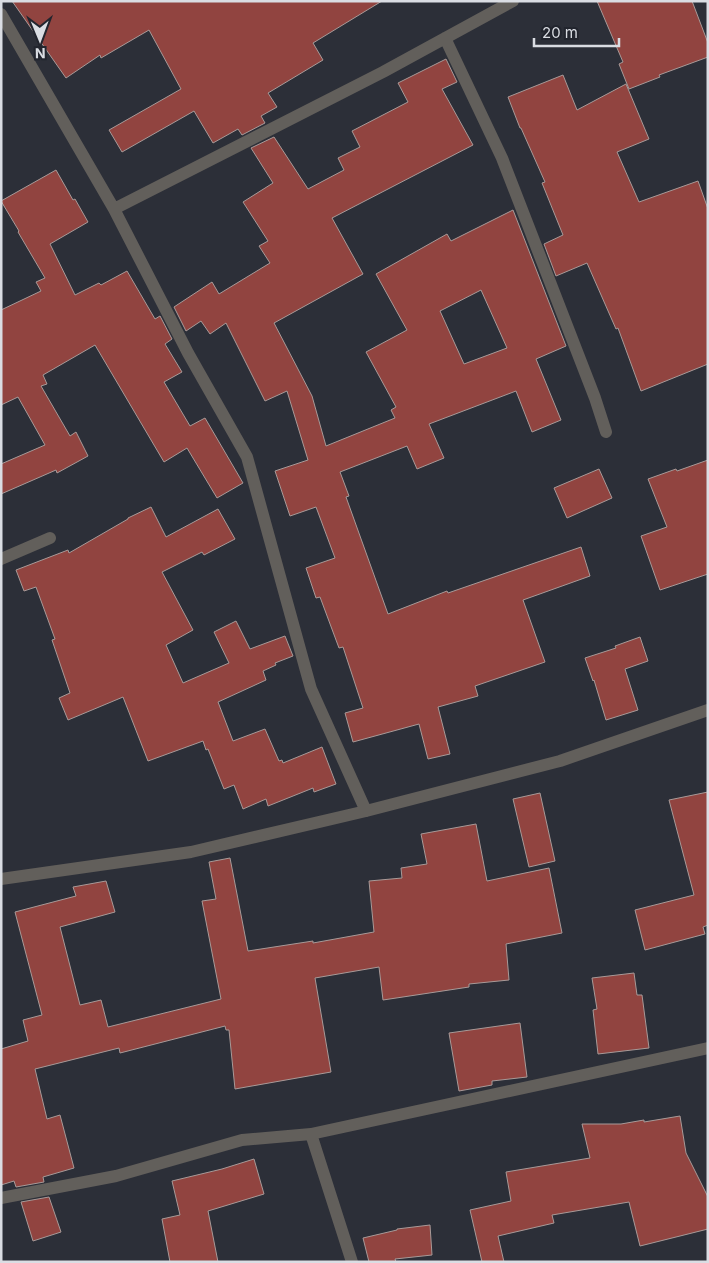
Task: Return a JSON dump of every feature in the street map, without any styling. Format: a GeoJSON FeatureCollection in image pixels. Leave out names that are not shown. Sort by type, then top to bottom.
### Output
{"type":"FeatureCollection","features":[{"type":"Feature","properties":{"kind":"street"},"geometry":{"type":"LineString","coordinates":[[114,209],[383,72],[514,1]]}},
{"type":"Feature","properties":{"kind":"street"},"geometry":{"type":"LineString","coordinates":[[1,14],[114,209],[188,353],[247,457],[311,689],[366,811]]}},
{"type":"Feature","properties":{"kind":"street"},"geometry":{"type":"LineString","coordinates":[[446,38],[502,158],[595,398],[606,432]]}},
{"type":"Feature","properties":{"kind":"street"},"geometry":{"type":"LineString","coordinates":[[1,559],[50,538]]}},
{"type":"Feature","properties":{"kind":"street"},"geometry":{"type":"LineString","coordinates":[[1,878],[190,852],[366,811],[560,761],[708,710]]}},
{"type":"Feature","properties":{"kind":"street"},"geometry":{"type":"LineString","coordinates":[[1,1198],[116,1176],[242,1140],[310,1134],[708,1048]]}},
{"type":"Feature","properties":{"kind":"street"},"geometry":{"type":"LineString","coordinates":[[310,1134],[352,1262]]}},
{"type":"Feature","properties":{"kind":"building"},"geometry":{"type":"Polygon","coordinates":[[[12,1],[382,1],[313,43],[323,60],[268,93],[277,107],[261,116],[265,123],[242,135],[238,129],[213,143],[194,111],[122,152],[109,130],[181,89],[149,30],[101,58],[100,55],[66,78],[12,1]]]}},
{"type":"Feature","properties":{"kind":"building"},"geometry":{"type":"Polygon","coordinates":[[[597,1],[692,1],[708,43],[708,57],[659,75],[660,77],[629,89],[619,64],[623,62],[597,1]]]}},
{"type":"Feature","properties":{"kind":"building"},"geometry":{"type":"Polygon","coordinates":[[[446,59],[457,82],[442,89],[473,145],[332,218],[363,274],[274,323],[312,396],[326,446],[395,418],[391,410],[396,407],[366,352],[407,330],[376,274],[447,234],[451,241],[513,210],[566,346],[536,359],[561,420],[532,432],[516,391],[429,424],[444,458],[417,469],[407,446],[340,472],[349,496],[346,497],[388,614],[447,591],[448,593],[581,547],[590,576],[523,600],[545,662],[475,686],[478,696],[438,707],[450,754],[428,759],[419,724],[353,742],[345,713],[363,708],[343,647],[339,648],[320,597],[316,598],[306,568],[335,558],[316,507],[290,516],[275,471],[308,460],[287,391],[265,401],[226,323],[210,334],[201,321],[186,331],[174,307],[212,282],[219,294],[270,263],[259,246],[268,241],[243,202],[273,183],[251,148],[274,137],[308,189],[344,170],[338,158],[360,147],[352,131],[408,102],[398,83],[446,59]],[[481,290],[440,311],[464,364],[507,348],[481,290]]]}},
{"type":"Feature","properties":{"kind":"building"},"geometry":{"type":"Polygon","coordinates":[[[563,75],[577,110],[626,84],[649,139],[617,152],[639,202],[698,181],[708,209],[708,364],[641,391],[618,328],[616,329],[587,263],[556,276],[544,244],[563,235],[542,183],[545,182],[508,97],[563,75]]]}},
{"type":"Feature","properties":{"kind":"building"},"geometry":{"type":"Polygon","coordinates":[[[56,170],[88,222],[50,244],[75,295],[99,283],[101,285],[127,271],[155,319],[160,316],[172,339],[165,344],[182,372],[164,382],[190,426],[205,418],[243,483],[217,498],[187,448],[164,462],[95,345],[43,375],[47,384],[41,386],[70,436],[76,432],[88,456],[57,473],[56,470],[1,494],[1,464],[45,445],[18,397],[1,405],[1,310],[41,291],[36,282],[45,278],[1,201],[56,170]]]}},
{"type":"Feature","properties":{"kind":"building"},"geometry":{"type":"Polygon","coordinates":[[[708,460],[708,574],[660,590],[641,536],[667,527],[648,479],[708,460]]]}},
{"type":"Feature","properties":{"kind":"building"},"geometry":{"type":"Polygon","coordinates":[[[599,469],[612,498],[567,518],[554,488],[599,469]]]}},
{"type":"Feature","properties":{"kind":"building"},"geometry":{"type":"Polygon","coordinates":[[[151,507],[166,537],[218,509],[235,539],[204,555],[202,552],[162,572],[193,630],[166,645],[183,683],[229,663],[214,632],[236,621],[250,649],[285,636],[293,656],[275,663],[276,665],[263,671],[266,680],[218,702],[233,741],[265,729],[279,761],[282,760],[283,763],[322,747],[336,784],[314,792],[313,788],[268,806],[266,799],[243,809],[234,785],[224,789],[203,741],[148,761],[123,697],[68,720],[59,698],[70,693],[52,640],[55,639],[36,587],[24,591],[16,570],[68,550],[69,553],[128,518],[151,507]]]}},
{"type":"Feature","properties":{"kind":"building"},"geometry":{"type":"Polygon","coordinates":[[[640,637],[648,661],[625,669],[638,710],[606,720],[585,658],[616,648],[615,646],[640,637]]]}},
{"type":"Feature","properties":{"kind":"building"},"geometry":{"type":"Polygon","coordinates":[[[708,792],[708,925],[703,927],[705,934],[645,950],[635,910],[694,895],[669,800],[708,792]]]}},
{"type":"Feature","properties":{"kind":"building"},"geometry":{"type":"Polygon","coordinates":[[[540,793],[555,861],[529,867],[513,799],[540,793]]]}},
{"type":"Feature","properties":{"kind":"building"},"geometry":{"type":"Polygon","coordinates":[[[476,824],[487,881],[549,868],[562,933],[506,944],[509,980],[469,984],[469,987],[383,1000],[379,967],[315,978],[331,1072],[235,1089],[229,1030],[226,1030],[225,1026],[120,1053],[119,1048],[35,1069],[47,1119],[60,1115],[74,1168],[43,1177],[44,1182],[16,1187],[14,1181],[1,1185],[1,1049],[28,1041],[23,1020],[42,1015],[15,912],[76,896],[73,887],[106,881],[115,912],[60,927],[80,1005],[101,1000],[108,1027],[221,999],[202,901],[216,899],[209,862],[230,858],[248,951],[313,941],[313,943],[374,932],[369,881],[402,878],[401,868],[427,864],[421,834],[476,824]]]}},
{"type":"Feature","properties":{"kind":"building"},"geometry":{"type":"Polygon","coordinates":[[[634,973],[637,995],[642,995],[649,1048],[598,1054],[593,1010],[597,1009],[592,978],[634,973]]]}},
{"type":"Feature","properties":{"kind":"building"},"geometry":{"type":"Polygon","coordinates":[[[520,1023],[527,1077],[492,1081],[492,1085],[459,1091],[449,1033],[520,1023]]]}},
{"type":"Feature","properties":{"kind":"building"},"geometry":{"type":"Polygon","coordinates":[[[680,1116],[686,1153],[708,1197],[708,1229],[640,1246],[629,1202],[552,1215],[554,1223],[498,1236],[504,1262],[482,1262],[470,1210],[511,1201],[506,1172],[590,1158],[582,1124],[621,1124],[680,1116]]]}},
{"type":"Feature","properties":{"kind":"building"},"geometry":{"type":"Polygon","coordinates":[[[254,1159],[264,1194],[208,1211],[218,1262],[170,1262],[162,1219],[180,1215],[172,1181],[254,1159]]]}},
{"type":"Feature","properties":{"kind":"building"},"geometry":{"type":"Polygon","coordinates":[[[49,1197],[61,1232],[33,1241],[21,1202],[49,1197]]]}},
{"type":"Feature","properties":{"kind":"building"},"geometry":{"type":"Polygon","coordinates":[[[430,1225],[432,1255],[395,1259],[396,1262],[369,1262],[363,1238],[397,1229],[430,1225]]]}}]}
